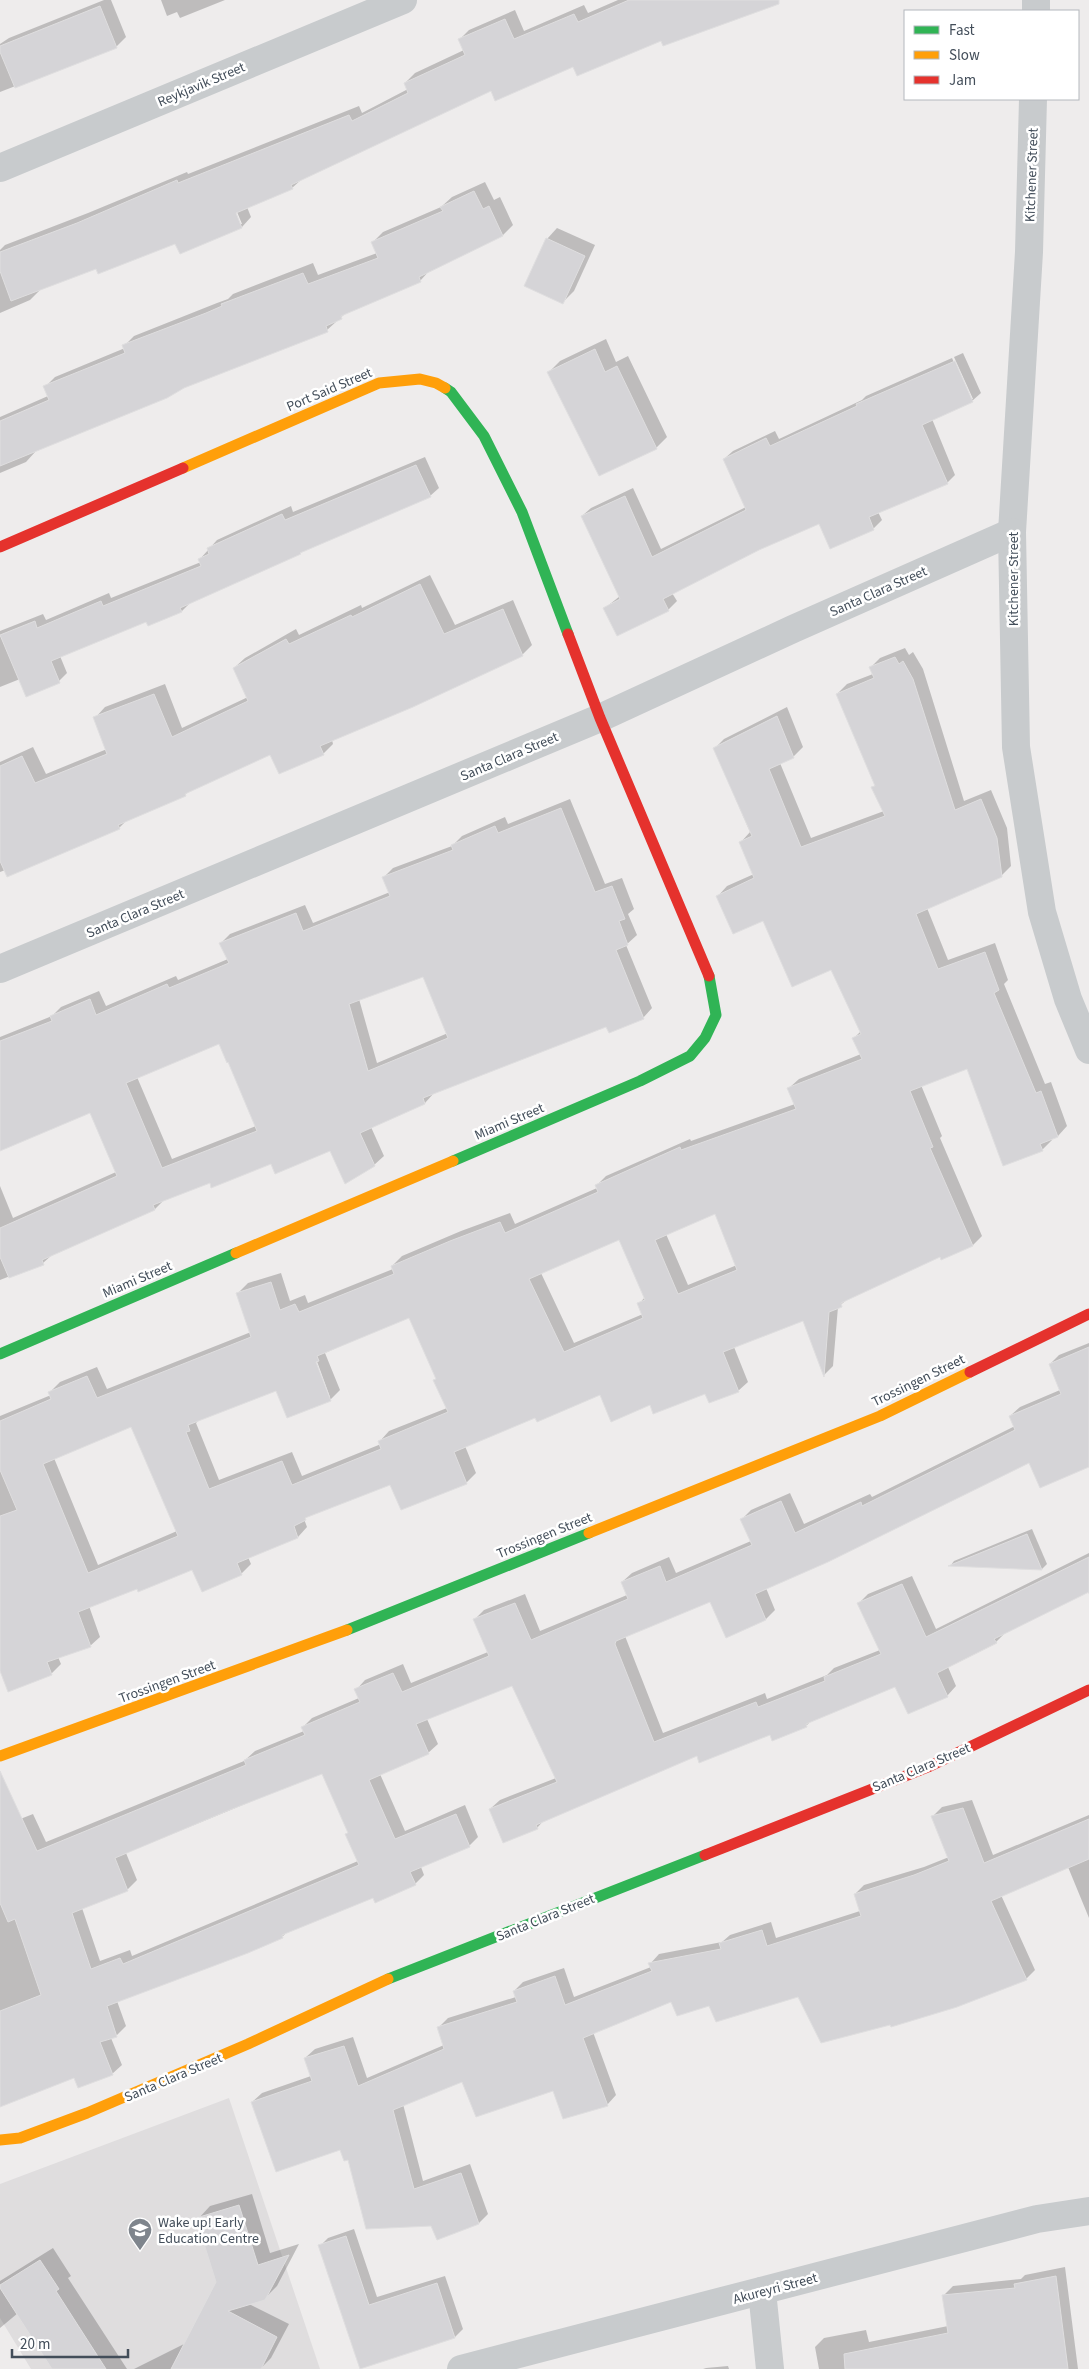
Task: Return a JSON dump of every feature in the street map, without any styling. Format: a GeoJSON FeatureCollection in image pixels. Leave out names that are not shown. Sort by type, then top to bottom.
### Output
{"type":"FeatureCollection","features":[{"type":"Feature","properties":{"kind":"street","name":"Reykjavik Street"},"geometry":{"type":"LineString","coordinates":[[0,168],[403,0]]}},
{"type":"Feature","properties":{"kind":"street","name":"Kitchener Street"},"geometry":{"type":"LineString","coordinates":[[1033,100],[1029,252],[1012,532],[1016,747],[1042,912],[1068,999],[1089,1050]]}},
{"type":"Feature","properties":{"kind":"street","name":"Port Said Street"},"geometry":{"type":"LineString","coordinates":[[0,547],[379,383],[420,379],[436,383],[451,392],[484,436],[505,476],[522,512],[600,718]]}},
{"type":"Feature","properties":{"kind":"street","name":"Santa Clara Street"},"geometry":{"type":"LineString","coordinates":[[0,970],[600,718],[793,629],[1012,532]]}},
{"type":"Feature","properties":{"kind":"street","name":"Miami Street"},"geometry":{"type":"LineString","coordinates":[[0,1354],[640,1081],[690,1056],[706,1038],[716,1015],[709,974],[600,718]]}},
{"type":"Feature","properties":{"kind":"street","name":"Trossingen Street"},"geometry":{"type":"LineString","coordinates":[[0,1756],[303,1648],[880,1416],[1089,1314]]}},
{"type":"Feature","properties":{"kind":"street","name":"Santa Clara Street"},"geometry":{"type":"LineString","coordinates":[[0,2140],[20,2138],[87,2114],[248,2044],[363,1989],[928,1766],[1089,1690]]}},
{"type":"Feature","properties":{"kind":"street","name":"Akureyri Street"},"geometry":{"type":"LineString","coordinates":[[461,2369],[1037,2219],[1089,2211]]}},
{"type":"Feature","properties":{"kind":"street"},"geometry":{"type":"LineString","coordinates":[[762,2291],[770,2369]]}},
{"type":"Feature","properties":{"kind":"shaded area","name":"Wake up! Early Education Centre"},"geometry":{"type":"Polygon","coordinates":[[[229,2098],[320,2369],[31,2369],[0,2318],[0,2184],[229,2098]]]}},
{"type":"Feature","properties":{"kind":"building"},"geometry":{"type":"Polygon","coordinates":[[[629,0],[779,0],[779,4],[663,46],[661,41],[577,76],[573,67],[495,101],[491,91],[291,185],[293,189],[236,213],[242,228],[180,254],[175,244],[98,274],[96,269],[11,301],[0,271],[0,252],[77,223],[177,180],[178,183],[349,115],[352,121],[408,93],[404,83],[465,55],[458,39],[505,19],[514,39],[574,14],[578,22],[629,0]]]}},
{"type":"Feature","properties":{"kind":"building"},"geometry":{"type":"Polygon","coordinates":[[[100,6],[117,48],[15,88],[0,52],[0,46],[100,6]]]}},
{"type":"Feature","properties":{"kind":"building"},"geometry":{"type":"Polygon","coordinates":[[[474,191],[483,209],[489,206],[503,236],[419,277],[421,282],[341,316],[342,319],[326,326],[328,332],[184,388],[167,398],[0,466],[0,421],[49,400],[43,386],[125,353],[122,345],[206,313],[222,306],[221,304],[303,273],[308,284],[378,258],[371,242],[443,211],[440,207],[474,191]]]}},
{"type":"Feature","properties":{"kind":"building"},"geometry":{"type":"Polygon","coordinates":[[[546,238],[585,256],[563,304],[524,286],[546,238]]]}},
{"type":"Feature","properties":{"kind":"building"},"geometry":{"type":"Polygon","coordinates":[[[595,349],[605,372],[617,366],[657,449],[599,476],[547,372],[595,349]]]}},
{"type":"Feature","properties":{"kind":"building"},"geometry":{"type":"Polygon","coordinates":[[[955,361],[973,402],[922,425],[948,484],[869,517],[874,530],[830,549],[819,524],[759,550],[663,599],[669,611],[617,636],[603,608],[620,599],[581,516],[625,496],[652,557],[746,510],[723,459],[766,438],[770,446],[857,406],[856,404],[955,361]]]}},
{"type":"Feature","properties":{"kind":"building"},"geometry":{"type":"Polygon","coordinates":[[[416,465],[431,497],[300,553],[180,608],[182,612],[148,626],[146,622],[51,661],[60,683],[26,697],[0,635],[35,621],[37,628],[101,601],[103,606],[201,566],[198,559],[209,554],[207,548],[282,514],[285,520],[416,465]]]}},
{"type":"Feature","properties":{"kind":"building"},"geometry":{"type":"Polygon","coordinates":[[[420,584],[444,634],[503,609],[523,656],[413,707],[320,746],[324,755],[279,774],[270,755],[185,794],[186,796],[118,825],[120,829],[7,877],[0,861],[0,766],[22,756],[35,783],[107,754],[93,717],[154,694],[172,737],[248,701],[233,668],[286,639],[289,644],[351,615],[352,617],[420,584]]]}},
{"type":"Feature","properties":{"kind":"building"},"geometry":{"type":"Polygon","coordinates":[[[895,657],[899,664],[903,661],[913,679],[955,810],[981,799],[997,838],[1002,877],[916,914],[938,969],[985,952],[999,990],[994,993],[1036,1093],[1041,1091],[1058,1137],[1040,1144],[1043,1151],[1003,1166],[967,1069],[910,1091],[933,1147],[930,1148],[973,1246],[941,1260],[940,1257],[841,1303],[842,1307],[829,1312],[824,1377],[803,1321],[723,1352],[739,1392],[709,1403],[705,1394],[653,1414],[650,1405],[611,1422],[600,1395],[537,1422],[535,1418],[454,1452],[467,1484],[401,1510],[390,1485],[305,1518],[306,1520],[294,1526],[298,1538],[237,1563],[242,1575],[202,1592],[192,1570],[138,1592],[137,1589],[78,1612],[91,1647],[47,1662],[52,1675],[8,1692],[0,1671],[0,1516],[17,1510],[0,1470],[0,1421],[51,1399],[48,1392],[87,1376],[97,1398],[251,1337],[236,1293],[271,1282],[280,1310],[295,1304],[299,1312],[394,1274],[391,1266],[450,1241],[500,1222],[505,1233],[598,1192],[595,1185],[680,1147],[681,1150],[796,1109],[787,1088],[862,1059],[852,1038],[861,1034],[831,970],[792,987],[763,921],[733,934],[716,896],[754,878],[739,842],[752,836],[713,748],[777,716],[794,758],[769,769],[801,847],[885,816],[871,787],[875,786],[836,694],[874,678],[869,667],[895,657]],[[715,1214],[655,1240],[678,1294],[737,1270],[715,1214]],[[619,1240],[529,1279],[564,1352],[643,1318],[637,1303],[645,1300],[619,1240]],[[409,1318],[317,1356],[319,1361],[316,1362],[331,1401],[287,1418],[276,1391],[188,1425],[190,1431],[186,1432],[209,1489],[282,1461],[292,1485],[381,1449],[378,1441],[448,1412],[433,1380],[436,1379],[409,1318]],[[131,1427],[43,1464],[88,1573],[178,1536],[131,1427]]]}},
{"type":"Feature","properties":{"kind":"building"},"geometry":{"type":"Polygon","coordinates":[[[561,808],[595,892],[612,886],[625,919],[619,921],[628,945],[616,950],[644,1019],[609,1033],[606,1027],[423,1098],[425,1104],[360,1133],[375,1166],[345,1184],[330,1151],[275,1174],[271,1164],[211,1188],[210,1183],[153,1205],[155,1210],[42,1260],[44,1265],[9,1278],[0,1257],[0,1228],[117,1176],[90,1113],[0,1151],[0,1041],[52,1021],[50,1016],[90,999],[96,1015],[167,984],[169,988],[229,963],[219,943],[296,913],[303,931],[390,896],[382,877],[453,850],[451,845],[495,826],[498,833],[561,808]],[[423,977],[349,1004],[368,1071],[448,1038],[423,977]],[[219,1044],[126,1083],[162,1168],[257,1131],[219,1044]]]}},
{"type":"Feature","properties":{"kind":"building"},"geometry":{"type":"Polygon","coordinates":[[[1089,1347],[1089,1467],[1040,1488],[1029,1463],[828,1562],[755,1594],[766,1620],[726,1638],[710,1602],[616,1641],[615,1644],[654,1742],[756,1702],[758,1707],[825,1681],[824,1677],[881,1654],[857,1603],[902,1584],[926,1637],[1089,1557],[1089,1592],[994,1639],[997,1643],[937,1673],[948,1697],[908,1714],[895,1687],[806,1724],[807,1727],[772,1741],[770,1735],[699,1763],[697,1756],[536,1825],[538,1829],[503,1843],[489,1809],[557,1782],[512,1686],[416,1724],[429,1754],[369,1780],[395,1839],[456,1814],[470,1847],[410,1872],[416,1885],[375,1903],[373,1898],[282,1935],[283,1938],[248,1953],[107,2006],[117,2037],[100,2042],[113,2075],[78,2088],[74,2078],[0,2107],[0,2011],[41,1995],[15,1919],[8,1922],[0,1903],[0,1771],[37,1851],[246,1765],[244,1760],[305,1735],[301,1727],[360,1702],[354,1689],[393,1673],[402,1692],[489,1656],[473,1619],[515,1603],[531,1640],[628,1599],[621,1582],[660,1566],[666,1582],[752,1545],[740,1519],[781,1501],[795,1533],[861,1502],[862,1506],[1015,1430],[1009,1416],[1061,1394],[1049,1364],[1089,1347]],[[322,1774],[115,1858],[128,1891],[72,1913],[91,1969],[120,1958],[123,1964],[359,1865],[345,1834],[348,1833],[322,1774]]]}},
{"type":"Feature","properties":{"kind":"building"},"geometry":{"type":"Polygon","coordinates":[[[1027,1534],[1042,1570],[948,1566],[1027,1534]]]}},
{"type":"Feature","properties":{"kind":"building"},"geometry":{"type":"Polygon","coordinates":[[[963,1808],[984,1863],[1089,1819],[1089,1859],[991,1901],[1027,1980],[957,2007],[891,2027],[890,2025],[821,2043],[798,1997],[716,2022],[709,2006],[677,2016],[671,2002],[583,2038],[608,2106],[563,2119],[553,2091],[476,2117],[462,2082],[393,2110],[414,2189],[461,2173],[479,2224],[437,2240],[431,2226],[366,2229],[348,2160],[344,2161],[340,2150],[276,2172],[251,2102],[312,2081],[304,2058],[344,2046],[358,2086],[444,2049],[437,2027],[517,2002],[513,1991],[555,1976],[565,2005],[652,1971],[648,1963],[721,1949],[719,1943],[762,1930],[767,1946],[861,1916],[854,1894],[914,1875],[949,1861],[931,1816],[963,1808]]]}},
{"type":"Feature","properties":{"kind":"building"},"geometry":{"type":"Polygon","coordinates":[[[239,2205],[258,2265],[289,2255],[265,2300],[228,2311],[277,2337],[261,2369],[171,2369],[216,2282],[196,2218],[239,2205]]]}},
{"type":"Feature","properties":{"kind":"building"},"geometry":{"type":"Polygon","coordinates":[[[346,2236],[369,2305],[437,2283],[455,2338],[360,2369],[318,2245],[346,2236]]]}},
{"type":"Feature","properties":{"kind":"building"},"geometry":{"type":"Polygon","coordinates":[[[40,2260],[59,2289],[56,2291],[106,2369],[52,2369],[0,2288],[0,2285],[40,2260]]]}},
{"type":"Feature","properties":{"kind":"building"},"geometry":{"type":"Polygon","coordinates":[[[1056,2276],[1068,2369],[845,2369],[844,2354],[948,2333],[942,2295],[1015,2288],[1014,2284],[1056,2276]]]}},
{"type":"Feature","properties":{"kind":"traffic: fast"},"geometry":{"type":"LineString","coordinates":[[445,388],[451,392],[484,436],[522,512],[568,634]]}},
{"type":"Feature","properties":{"kind":"traffic: fast"},"geometry":{"type":"LineString","coordinates":[[453,1161],[640,1081],[690,1056],[705,1038],[716,1015],[709,976]]}},
{"type":"Feature","properties":{"kind":"traffic: fast"},"geometry":{"type":"LineString","coordinates":[[0,1354],[236,1253]]}},
{"type":"Feature","properties":{"kind":"traffic: fast"},"geometry":{"type":"LineString","coordinates":[[347,1630],[589,1533]]}},
{"type":"Feature","properties":{"kind":"traffic: fast"},"geometry":{"type":"LineString","coordinates":[[388,1979],[705,1855]]}},
{"type":"Feature","properties":{"kind":"traffic: slow"},"geometry":{"type":"LineString","coordinates":[[183,468],[379,383],[420,379],[436,383],[445,388]]}},
{"type":"Feature","properties":{"kind":"traffic: slow"},"geometry":{"type":"LineString","coordinates":[[236,1253],[453,1161]]}},
{"type":"Feature","properties":{"kind":"traffic: slow"},"geometry":{"type":"LineString","coordinates":[[589,1533],[880,1416],[970,1372]]}},
{"type":"Feature","properties":{"kind":"traffic: slow"},"geometry":{"type":"LineString","coordinates":[[0,1756],[347,1630]]}},
{"type":"Feature","properties":{"kind":"traffic: slow"},"geometry":{"type":"LineString","coordinates":[[0,2140],[20,2138],[87,2113],[248,2044],[388,1979]]}},
{"type":"Feature","properties":{"kind":"traffic: jam"},"geometry":{"type":"LineString","coordinates":[[0,547],[183,468]]}},
{"type":"Feature","properties":{"kind":"traffic: jam"},"geometry":{"type":"LineString","coordinates":[[568,634],[600,718],[709,976]]}},
{"type":"Feature","properties":{"kind":"traffic: jam"},"geometry":{"type":"LineString","coordinates":[[970,1372],[1089,1314]]}},
{"type":"Feature","properties":{"kind":"traffic: jam"},"geometry":{"type":"LineString","coordinates":[[705,1855],[928,1767],[1089,1690]]}},
{"type":"Feature","properties":{"kind":"place","name":"Wake up! Early Education Centre"},"geometry":{"type":"Point","coordinates":[140,2251]}}]}
